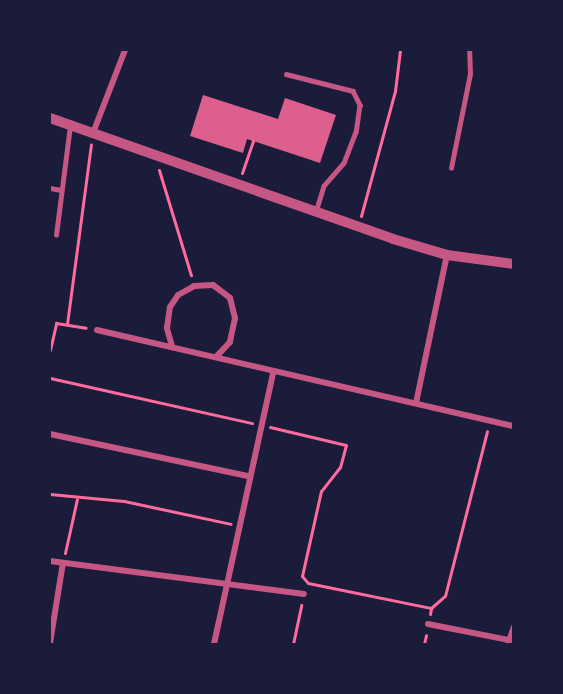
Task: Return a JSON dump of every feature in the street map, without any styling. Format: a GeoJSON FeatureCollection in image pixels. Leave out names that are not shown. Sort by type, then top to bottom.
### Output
{"type":"FeatureCollection","features":[{"type":"Feature","properties":{"kind":"street"},"geometry":{"type":"LineString","coordinates":[[93,133],[125,50]]}},
{"type":"Feature","properties":{"kind":"street"},"geometry":{"type":"LineString","coordinates":[[50,118],[238,186],[447,255],[513,264]]}},
{"type":"Feature","properties":{"kind":"street"},"geometry":{"type":"LineString","coordinates":[[416,403],[447,255]]}},
{"type":"Feature","properties":{"kind":"street"},"geometry":{"type":"LineString","coordinates":[[172,346],[166,328],[170,307],[178,295],[194,286],[213,285],[230,298],[235,318],[230,342],[218,356]]}},
{"type":"Feature","properties":{"kind":"street"},"geometry":{"type":"LineString","coordinates":[[97,330],[218,356],[273,373],[513,426]]}},
{"type":"Feature","properties":{"kind":"street"},"geometry":{"type":"LineString","coordinates":[[214,645],[229,582],[248,476],[273,373]]}},
{"type":"Feature","properties":{"kind":"street"},"geometry":{"type":"LineString","coordinates":[[50,434],[248,476]]}},
{"type":"Feature","properties":{"kind":"street"},"geometry":{"type":"LineString","coordinates":[[50,561],[229,582],[304,594]]}},
{"type":"Feature","properties":{"kind":"street"},"geometry":{"type":"LineString","coordinates":[[50,643],[63,563]]}},
{"type":"Feature","properties":{"kind":"street"},"geometry":{"type":"LineString","coordinates":[[428,624],[509,642],[513,627]]}},
{"type":"Feature","properties":{"kind":"lane"},"geometry":{"type":"LineString","coordinates":[[451,168],[470,74],[469,50]]}},
{"type":"Feature","properties":{"kind":"lane"},"geometry":{"type":"LineString","coordinates":[[286,74],[352,91],[360,105],[356,132],[344,163],[324,186],[316,212]]}},
{"type":"Feature","properties":{"kind":"lane"},"geometry":{"type":"LineString","coordinates":[[56,235],[70,125]]}},
{"type":"Feature","properties":{"kind":"lane"},"geometry":{"type":"LineString","coordinates":[[50,188],[62,190]]}},
{"type":"Feature","properties":{"kind":"path"},"geometry":{"type":"LineString","coordinates":[[358,226],[395,91],[400,50]]}},
{"type":"Feature","properties":{"kind":"path"},"geometry":{"type":"LineString","coordinates":[[67,324],[93,133]]}},
{"type":"Feature","properties":{"kind":"path"},"geometry":{"type":"LineString","coordinates":[[238,186],[253,141]]}},
{"type":"Feature","properties":{"kind":"path"},"geometry":{"type":"LineString","coordinates":[[155,156],[194,286]]}},
{"type":"Feature","properties":{"kind":"path"},"geometry":{"type":"LineString","coordinates":[[50,350],[56,323],[97,330]]}},
{"type":"Feature","properties":{"kind":"path"},"geometry":{"type":"LineString","coordinates":[[50,378],[346,445],[340,467],[321,491],[302,576],[307,582],[431,608]]}},
{"type":"Feature","properties":{"kind":"path"},"geometry":{"type":"LineString","coordinates":[[428,624],[431,608],[445,596],[489,420]]}},
{"type":"Feature","properties":{"kind":"path"},"geometry":{"type":"LineString","coordinates":[[50,494],[77,499],[124,501],[239,526]]}},
{"type":"Feature","properties":{"kind":"path"},"geometry":{"type":"LineString","coordinates":[[63,563],[77,499]]}},
{"type":"Feature","properties":{"kind":"path"},"geometry":{"type":"LineString","coordinates":[[293,645],[307,582]]}},
{"type":"Feature","properties":{"kind":"building"},"geometry":{"type":"Polygon","coordinates":[[[203,95],[278,119],[285,98],[336,115],[320,163],[247,139],[243,153],[190,136],[203,95]]]}}]}
